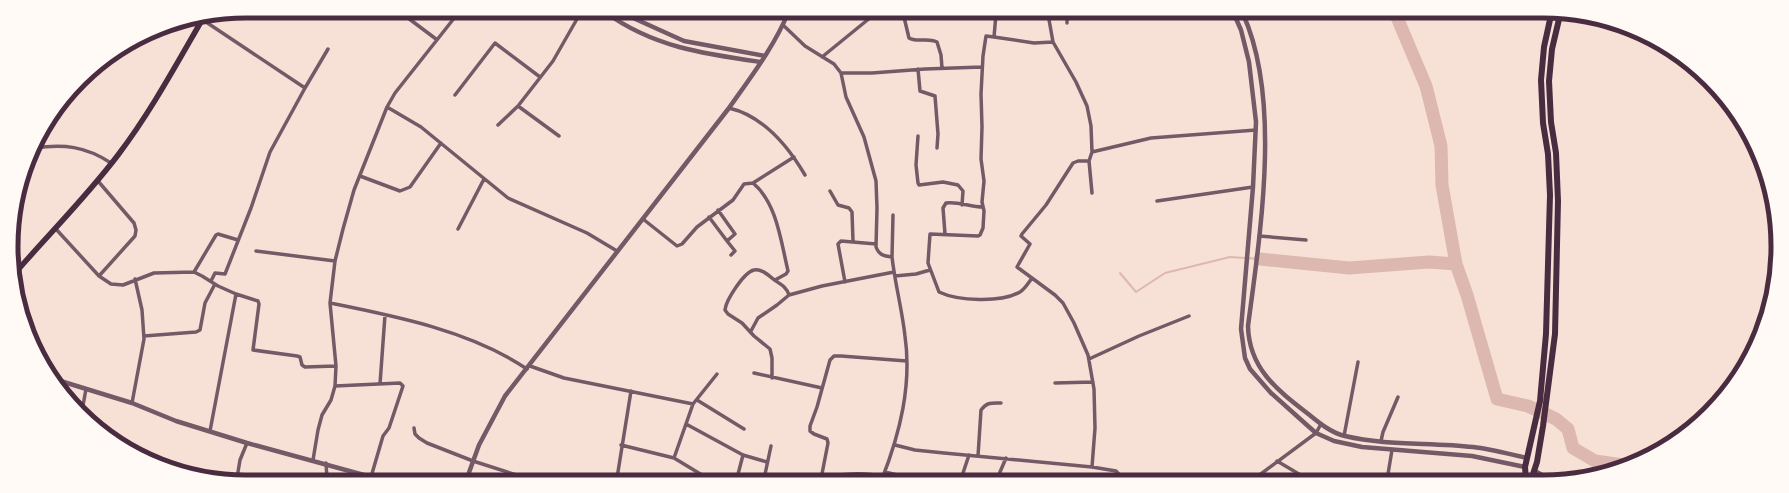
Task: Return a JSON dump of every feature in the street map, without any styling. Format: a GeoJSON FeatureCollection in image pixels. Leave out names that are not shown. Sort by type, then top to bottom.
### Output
{"type":"FeatureCollection","features":[{"type":"Feature","properties":{"kind":"highway"},"geometry":{"type":"LineString","coordinates":[[1526,475],[1525,467],[1540,401],[1546,334],[1550,208],[1548,154],[1543,123],[1540,80],[1544,47],[1550,18]]}},
{"type":"Feature","properties":{"kind":"highway"},"geometry":{"type":"LineString","coordinates":[[1533,475],[1537,462],[1547,402],[1555,334],[1557,176],[1551,122],[1549,81],[1552,49],[1559,18]]}},
{"type":"Feature","properties":{"kind":"highway"},"geometry":{"type":"LineString","coordinates":[[1549,177],[1557,176]]}},
{"type":"Feature","properties":{"kind":"highway"},"geometry":{"type":"LineString","coordinates":[[1546,334],[1555,334]]}},
{"type":"Feature","properties":{"kind":"highway"},"geometry":{"type":"LineString","coordinates":[[1527,458],[1537,462]]}},
{"type":"Feature","properties":{"kind":"highway"},"geometry":{"type":"LineString","coordinates":[[1525,467],[1534,471]]}},
{"type":"Feature","properties":{"kind":"main road"},"geometry":{"type":"LineString","coordinates":[[19,269],[98,181],[139,124],[201,22]]}},
{"type":"Feature","properties":{"kind":"street"},"geometry":{"type":"LineString","coordinates":[[408,18],[436,39]]}},
{"type":"Feature","properties":{"kind":"street"},"geometry":{"type":"LineString","coordinates":[[313,460],[318,430],[322,416],[331,400],[334,386],[336,366],[330,303],[335,261],[342,229],[360,176],[387,107],[395,93],[454,18]]}},
{"type":"Feature","properties":{"kind":"street"},"geometry":{"type":"LineString","coordinates":[[498,124],[518,106],[552,61],[577,18]]}},
{"type":"Feature","properties":{"kind":"street"},"geometry":{"type":"LineString","coordinates":[[612,18],[646,35],[682,49],[761,62]]}},
{"type":"Feature","properties":{"kind":"street"},"geometry":{"type":"LineString","coordinates":[[632,18],[684,41],[765,56]]}},
{"type":"Feature","properties":{"kind":"street"},"geometry":{"type":"LineString","coordinates":[[468,475],[479,445],[500,406],[617,251],[729,108],[765,56],[786,18]]}},
{"type":"Feature","properties":{"kind":"street"},"geometry":{"type":"LineString","coordinates":[[822,57],[870,18]]}},
{"type":"Feature","properties":{"kind":"street"},"geometry":{"type":"LineString","coordinates":[[904,18],[909,38],[912,40],[930,39],[937,42],[941,55],[942,68]]}},
{"type":"Feature","properties":{"kind":"street"},"geometry":{"type":"LineString","coordinates":[[994,37],[996,18]]}},
{"type":"Feature","properties":{"kind":"street"},"geometry":{"type":"LineString","coordinates":[[1049,18],[1053,42],[1087,106],[1092,152],[1089,161],[1092,193]]}},
{"type":"Feature","properties":{"kind":"street"},"geometry":{"type":"LineString","coordinates":[[1067,18],[1067,23]]}},
{"type":"Feature","properties":{"kind":"street"},"geometry":{"type":"LineString","coordinates":[[1236,18],[1243,36],[1249,62],[1256,130],[1241,338],[1245,358],[1250,369],[1271,393],[1316,433],[1346,444],[1392,450],[1472,456],[1525,467]]}},
{"type":"Feature","properties":{"kind":"street"},"geometry":{"type":"LineString","coordinates":[[1245,18],[1256,54],[1261,86],[1264,122],[1264,172],[1259,236],[1248,326],[1248,335],[1253,355],[1258,365],[1276,387],[1321,424],[1344,436],[1473,447],[1527,458]]}},
{"type":"Feature","properties":{"kind":"street"},"geometry":{"type":"LineString","coordinates":[[205,22],[305,88]]}},
{"type":"Feature","properties":{"kind":"street"},"geometry":{"type":"LineString","coordinates":[[783,25],[805,46],[834,64],[841,73],[846,97],[864,137],[876,181],[876,244],[878,252],[882,256],[892,257]]}},
{"type":"Feature","properties":{"kind":"street"},"geometry":{"type":"LineString","coordinates":[[646,35],[648,26]]}},
{"type":"Feature","properties":{"kind":"street"},"geometry":{"type":"LineString","coordinates":[[1032,278],[1021,292],[992,299],[970,300],[938,292],[928,263],[929,236],[945,234],[980,235],[983,228],[982,202],[984,181],[981,159],[982,127],[980,94],[986,36],[1026,42],[1053,42]]}},
{"type":"Feature","properties":{"kind":"street"},"geometry":{"type":"LineString","coordinates":[[455,95],[495,43],[540,77]]}},
{"type":"Feature","properties":{"kind":"street"},"geometry":{"type":"LineString","coordinates":[[700,52],[701,45]]}},
{"type":"Feature","properties":{"kind":"street"},"geometry":{"type":"LineString","coordinates":[[211,281],[215,273],[222,275],[225,274],[251,208],[270,152],[328,49]]}},
{"type":"Feature","properties":{"kind":"street"},"geometry":{"type":"LineString","coordinates":[[841,73],[872,73],[918,69],[982,67]]}},
{"type":"Feature","properties":{"kind":"street"},"geometry":{"type":"LineString","coordinates":[[918,69],[920,91],[935,96],[938,148]]}},
{"type":"Feature","properties":{"kind":"street"},"geometry":{"type":"LineString","coordinates":[[518,106],[559,136]]}},
{"type":"Feature","properties":{"kind":"street"},"geometry":{"type":"LineString","coordinates":[[387,107],[421,127],[508,198],[587,233],[617,251]]}},
{"type":"Feature","properties":{"kind":"street"},"geometry":{"type":"LineString","coordinates":[[729,108],[750,116],[764,125],[794,157],[805,175]]}},
{"type":"Feature","properties":{"kind":"street"},"geometry":{"type":"LineString","coordinates":[[1092,152],[1150,138],[1256,130]]}},
{"type":"Feature","properties":{"kind":"street"},"geometry":{"type":"LineString","coordinates":[[918,136],[916,165],[919,185],[950,182],[958,185],[962,191],[962,205]]}},
{"type":"Feature","properties":{"kind":"street"},"geometry":{"type":"LineString","coordinates":[[360,176],[400,190],[410,187],[441,143]]}},
{"type":"Feature","properties":{"kind":"street"},"geometry":{"type":"LineString","coordinates":[[42,147],[76,147],[92,152],[111,163]]}},
{"type":"Feature","properties":{"kind":"street"},"geometry":{"type":"LineString","coordinates":[[643,219],[677,246],[709,217],[733,200],[744,184],[753,183],[794,157]]}},
{"type":"Feature","properties":{"kind":"street"},"geometry":{"type":"LineString","coordinates":[[1089,161],[1078,161],[1073,163],[1046,205],[1022,234],[1021,236],[1030,244],[1017,267],[1055,295],[1063,303],[1074,322],[1089,359],[1093,382],[1095,428],[1092,467]]}},
{"type":"Feature","properties":{"kind":"street"},"geometry":{"type":"LineString","coordinates":[[458,230],[484,179]]}},
{"type":"Feature","properties":{"kind":"street"},"geometry":{"type":"LineString","coordinates":[[98,181],[134,223],[136,230],[132,241],[99,276]]}},
{"type":"Feature","properties":{"kind":"street"},"geometry":{"type":"LineString","coordinates":[[753,183],[761,192],[772,212],[788,271],[786,274],[775,280]]}},
{"type":"Feature","properties":{"kind":"street"},"geometry":{"type":"LineString","coordinates":[[1157,201],[1253,187]]}},
{"type":"Feature","properties":{"kind":"street"},"geometry":{"type":"LineString","coordinates":[[830,191],[838,205],[849,208],[852,212],[853,241]]}},
{"type":"Feature","properties":{"kind":"street"},"geometry":{"type":"LineString","coordinates":[[945,234],[944,206],[946,203],[952,202],[972,207],[983,207]]}},
{"type":"Feature","properties":{"kind":"street"},"geometry":{"type":"LineString","coordinates":[[718,210],[735,234],[726,241]]}},
{"type":"Feature","properties":{"kind":"street"},"geometry":{"type":"LineString","coordinates":[[884,475],[894,445],[904,405],[907,361],[906,336],[892,257],[893,215]]}},
{"type":"Feature","properties":{"kind":"street"},"geometry":{"type":"LineString","coordinates":[[709,217],[735,251],[731,255]]}},
{"type":"Feature","properties":{"kind":"street"},"geometry":{"type":"LineString","coordinates":[[55,228],[99,276],[110,284],[123,285],[154,273],[194,272],[236,294],[258,301],[259,304],[253,350],[297,356],[300,358],[302,365],[305,367],[336,366]]}},
{"type":"Feature","properties":{"kind":"street"},"geometry":{"type":"LineString","coordinates":[[194,272],[216,235],[218,234],[238,240]]}},
{"type":"Feature","properties":{"kind":"street"},"geometry":{"type":"LineString","coordinates":[[1259,236],[1306,240]]}},
{"type":"Feature","properties":{"kind":"street"},"geometry":{"type":"LineString","coordinates":[[844,282],[838,244],[841,241],[853,241],[876,244]]}},
{"type":"Feature","properties":{"kind":"street"},"geometry":{"type":"LineString","coordinates":[[256,251],[335,261]]}},
{"type":"Feature","properties":{"kind":"street"},"geometry":{"type":"LineString","coordinates":[[772,378],[772,358],[770,349],[754,336],[751,331],[728,314],[725,310],[726,304],[732,293],[749,272],[755,270],[760,270],[785,287],[789,295]]}},
{"type":"Feature","properties":{"kind":"street"},"geometry":{"type":"LineString","coordinates":[[751,331],[758,318],[789,295],[844,282],[894,274],[916,274],[930,270]]}},
{"type":"Feature","properties":{"kind":"street"},"geometry":{"type":"LineString","coordinates":[[132,403],[144,336],[142,310],[135,280]]}},
{"type":"Feature","properties":{"kind":"street"},"geometry":{"type":"LineString","coordinates":[[144,336],[196,332],[200,330],[205,303],[215,284]]}},
{"type":"Feature","properties":{"kind":"street"},"geometry":{"type":"LineString","coordinates":[[210,431],[236,294]]}},
{"type":"Feature","properties":{"kind":"street"},"geometry":{"type":"LineString","coordinates":[[330,303],[385,315],[450,333],[529,367],[558,376],[693,404]]}},
{"type":"Feature","properties":{"kind":"street"},"geometry":{"type":"LineString","coordinates":[[380,384],[385,315]]}},
{"type":"Feature","properties":{"kind":"street"},"geometry":{"type":"LineString","coordinates":[[1089,359],[1139,336],[1189,316]]}},
{"type":"Feature","properties":{"kind":"street"},"geometry":{"type":"LineString","coordinates":[[1241,338],[1248,335]]}},
{"type":"Feature","properties":{"kind":"street"},"geometry":{"type":"LineString","coordinates":[[822,475],[828,443],[827,439],[810,431],[810,426],[830,360],[834,356],[907,361]]}},
{"type":"Feature","properties":{"kind":"street"},"geometry":{"type":"LineString","coordinates":[[1344,436],[1358,362]]}},
{"type":"Feature","properties":{"kind":"street"},"geometry":{"type":"LineString","coordinates":[[754,373],[822,388]]}},
{"type":"Feature","properties":{"kind":"street"},"geometry":{"type":"LineString","coordinates":[[674,458],[693,404],[717,374]]}},
{"type":"Feature","properties":{"kind":"street"},"geometry":{"type":"LineString","coordinates":[[62,382],[132,403],[176,421],[247,443],[366,475]]}},
{"type":"Feature","properties":{"kind":"street"},"geometry":{"type":"LineString","coordinates":[[1055,383],[1093,382]]}},
{"type":"Feature","properties":{"kind":"street"},"geometry":{"type":"LineString","coordinates":[[334,386],[400,383],[403,386],[389,428],[383,436],[373,475]]}},
{"type":"Feature","properties":{"kind":"street"},"geometry":{"type":"LineString","coordinates":[[1271,393],[1276,387]]}},
{"type":"Feature","properties":{"kind":"street"},"geometry":{"type":"LineString","coordinates":[[83,406],[86,389]]}},
{"type":"Feature","properties":{"kind":"street"},"geometry":{"type":"LineString","coordinates":[[617,475],[630,391]]}},
{"type":"Feature","properties":{"kind":"street"},"geometry":{"type":"LineString","coordinates":[[1381,440],[1398,397]]}},
{"type":"Feature","properties":{"kind":"street"},"geometry":{"type":"LineString","coordinates":[[697,400],[744,429]]}},
{"type":"Feature","properties":{"kind":"street"},"geometry":{"type":"LineString","coordinates":[[978,456],[981,410],[985,404],[990,402],[1001,403]]}},
{"type":"Feature","properties":{"kind":"street"},"geometry":{"type":"LineString","coordinates":[[686,424],[743,455],[767,462]]}},
{"type":"Feature","properties":{"kind":"street"},"geometry":{"type":"LineString","coordinates":[[1259,475],[1316,433],[1321,424]]}},
{"type":"Feature","properties":{"kind":"street"},"geometry":{"type":"LineString","coordinates":[[414,428],[415,434],[423,440],[473,461],[517,475]]}},
{"type":"Feature","properties":{"kind":"street"},"geometry":{"type":"LineString","coordinates":[[238,475],[240,460],[247,443]]}},
{"type":"Feature","properties":{"kind":"street"},"geometry":{"type":"LineString","coordinates":[[621,445],[674,458],[701,475]]}},
{"type":"Feature","properties":{"kind":"street"},"geometry":{"type":"LineString","coordinates":[[894,445],[915,450],[1092,467],[1116,471],[1120,475]]}},
{"type":"Feature","properties":{"kind":"street"},"geometry":{"type":"LineString","coordinates":[[765,475],[771,446]]}},
{"type":"Feature","properties":{"kind":"street"},"geometry":{"type":"LineString","coordinates":[[1472,456],[1473,447]]}},
{"type":"Feature","properties":{"kind":"street"},"geometry":{"type":"LineString","coordinates":[[1388,475],[1392,450]]}},
{"type":"Feature","properties":{"kind":"street"},"geometry":{"type":"LineString","coordinates":[[738,475],[743,455]]}},
{"type":"Feature","properties":{"kind":"street"},"geometry":{"type":"LineString","coordinates":[[962,475],[969,455]]}},
{"type":"Feature","properties":{"kind":"street"},"geometry":{"type":"LineString","coordinates":[[999,475],[1006,458]]}},
{"type":"Feature","properties":{"kind":"street"},"geometry":{"type":"LineString","coordinates":[[1277,461],[1301,475]]}},
{"type":"Feature","properties":{"kind":"street"},"geometry":{"type":"LineString","coordinates":[[326,464],[327,475]]}},
{"type":"Feature","properties":{"kind":"street"},"geometry":{"type":"LineString","coordinates":[[1534,471],[1542,475]]}},
{"type":"Feature","properties":{"kind":"street"},"geometry":{"type":"LineString","coordinates":[[885,472],[897,475]]}},
{"type":"Feature","properties":{"kind":"street"},"geometry":{"type":"LineString","coordinates":[[840,475],[853,473],[873,475]]}},
{"type":"Feature","properties":{"kind":"waterway"},"geometry":{"type":"LineString","coordinates":[[1397,18],[1426,86],[1441,146],[1442,185],[1456,264],[1467,295],[1497,399],[1528,406],[1556,419],[1568,429],[1573,448],[1595,461],[1614,464]]}},
{"type":"Feature","properties":{"kind":"waterway"},"geometry":{"type":"LineString","coordinates":[[1120,273],[1136,292],[1165,273],[1230,257],[1260,259]]}},
{"type":"Feature","properties":{"kind":"waterway"},"geometry":{"type":"LineString","coordinates":[[1260,259],[1349,268],[1429,262],[1456,264]]}}]}
